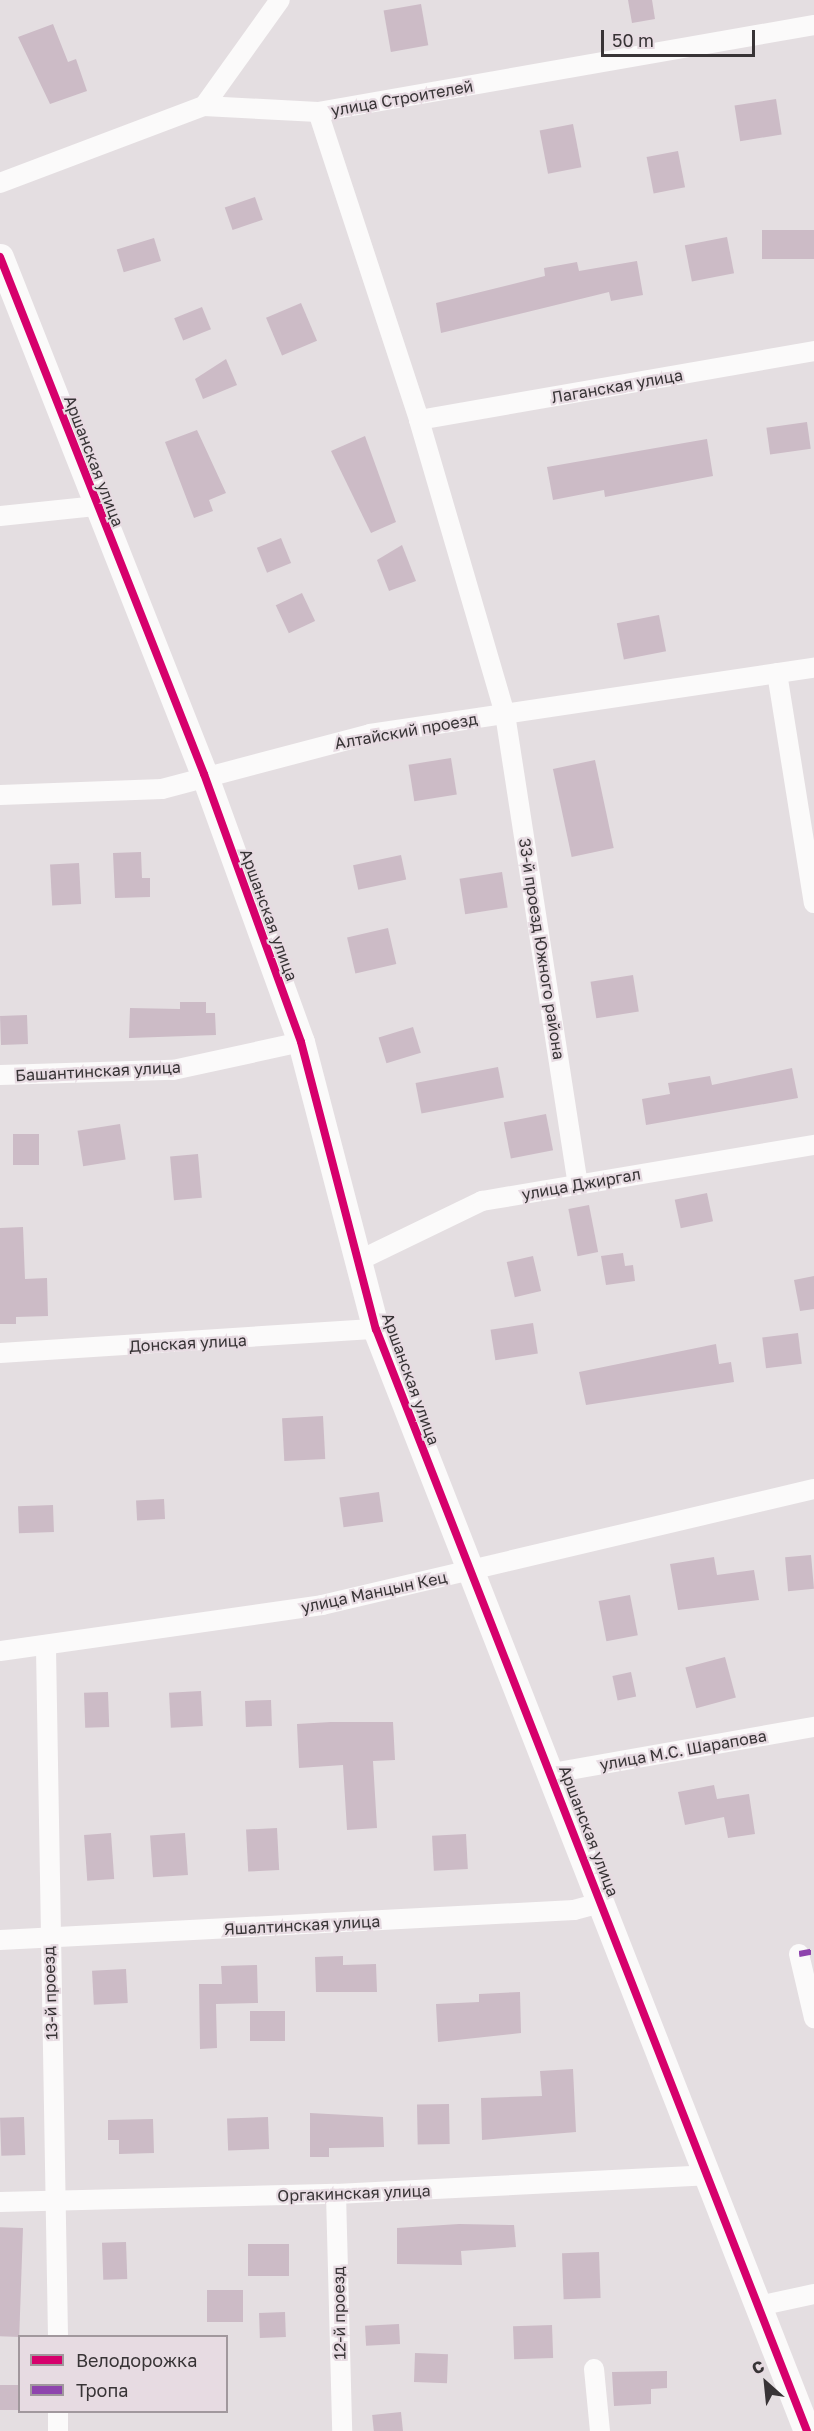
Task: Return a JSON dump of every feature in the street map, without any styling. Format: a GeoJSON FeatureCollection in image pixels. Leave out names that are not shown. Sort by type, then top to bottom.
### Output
{"type":"FeatureCollection","features":[{"type":"Feature","properties":{"kind":"street"},"geometry":{"type":"LineString","coordinates":[[204,106],[280,0]]}},
{"type":"Feature","properties":{"kind":"street","name":"улица Строителей"},"geometry":{"type":"LineString","coordinates":[[0,183],[204,106],[318,112],[814,25]]}},
{"type":"Feature","properties":{"kind":"street"},"geometry":{"type":"LineString","coordinates":[[318,112],[419,420],[505,714]]}},
{"type":"Feature","properties":{"kind":"street","name":"Аршанская улица"},"geometry":{"type":"LineString","coordinates":[[0,258],[204,774],[301,1042],[360,1260],[376,1329],[603,1902],[807,2431]]}},
{"type":"Feature","properties":{"kind":"street","name":"Лаганская улица"},"geometry":{"type":"LineString","coordinates":[[419,420],[814,351]]}},
{"type":"Feature","properties":{"kind":"street"},"geometry":{"type":"LineString","coordinates":[[0,516],[97,506]]}},
{"type":"Feature","properties":{"kind":"street","name":"Алтайский проезд"},"geometry":{"type":"LineString","coordinates":[[0,795],[162,789],[204,774],[370,734],[814,668]]}},
{"type":"Feature","properties":{"kind":"street"},"geometry":{"type":"LineString","coordinates":[[777,673],[814,903]]}},
{"type":"Feature","properties":{"kind":"street","name":"33-й проезд Южного района"},"geometry":{"type":"LineString","coordinates":[[505,714],[579,1184]]}},
{"type":"Feature","properties":{"kind":"street","name":"Башантинская улица"},"geometry":{"type":"LineString","coordinates":[[0,1075],[173,1070],[301,1042]]}},
{"type":"Feature","properties":{"kind":"street","name":"улица Джиргал"},"geometry":{"type":"LineString","coordinates":[[360,1260],[482,1201],[814,1145]]}},
{"type":"Feature","properties":{"kind":"street","name":"Донская улица"},"geometry":{"type":"LineString","coordinates":[[0,1353],[376,1329]]}},
{"type":"Feature","properties":{"kind":"street","name":"улица Манцын Кец"},"geometry":{"type":"LineString","coordinates":[[0,1651],[46,1649],[322,1605],[814,1489]]}},
{"type":"Feature","properties":{"kind":"street","name":"13-й проезд"},"geometry":{"type":"LineString","coordinates":[[46,1649],[48,1939],[57,2202],[58,2335]]}},
{"type":"Feature","properties":{"kind":"street","name":"улица М.С. Шарапова"},"geometry":{"type":"LineString","coordinates":[[552,1773],[814,1727]]}},
{"type":"Feature","properties":{"kind":"street","name":"Яшалтинская улица"},"geometry":{"type":"LineString","coordinates":[[0,1940],[574,1910],[603,1902]]}},
{"type":"Feature","properties":{"kind":"street"},"geometry":{"type":"LineString","coordinates":[[799,1954],[814,2018]]}},
{"type":"Feature","properties":{"kind":"street","name":"Оргакинская улица"},"geometry":{"type":"LineString","coordinates":[[0,2202],[336,2194],[707,2175]]}},
{"type":"Feature","properties":{"kind":"street","name":"12-й проезд"},"geometry":{"type":"LineString","coordinates":[[336,2194],[342,2431]]}},
{"type":"Feature","properties":{"kind":"street"},"geometry":{"type":"LineString","coordinates":[[759,2306],[814,2294]]}},
{"type":"Feature","properties":{"kind":"street"},"geometry":{"type":"LineString","coordinates":[[594,2368],[600,2431]]}},
{"type":"Feature","properties":{"kind":"street"},"geometry":{"type":"LineString","coordinates":[[58,2413],[58,2431]]}},
{"type":"Feature","properties":{"kind":"building"},"geometry":{"type":"Polygon","coordinates":[[[628,0],[652,0],[655,19],[632,23],[628,0]]]}},
{"type":"Feature","properties":{"kind":"building"},"geometry":{"type":"Polygon","coordinates":[[[421,4],[428,45],[391,52],[384,11],[421,4]]]}},
{"type":"Feature","properties":{"kind":"building"},"geometry":{"type":"Polygon","coordinates":[[[53,24],[68,62],[76,59],[87,91],[50,104],[18,37],[53,24]]]}},
{"type":"Feature","properties":{"kind":"building"},"geometry":{"type":"Polygon","coordinates":[[[776,99],[782,135],[740,141],[735,106],[776,99]]]}},
{"type":"Feature","properties":{"kind":"building"},"geometry":{"type":"Polygon","coordinates":[[[573,124],[581,167],[548,174],[540,130],[573,124]]]}},
{"type":"Feature","properties":{"kind":"building"},"geometry":{"type":"Polygon","coordinates":[[[678,151],[685,187],[654,193],[647,157],[678,151]]]}},
{"type":"Feature","properties":{"kind":"building"},"geometry":{"type":"Polygon","coordinates":[[[255,197],[263,220],[233,230],[225,207],[255,197]]]}},
{"type":"Feature","properties":{"kind":"building"},"geometry":{"type":"Polygon","coordinates":[[[762,230],[814,230],[814,259],[762,259],[762,230]]]}},
{"type":"Feature","properties":{"kind":"building"},"geometry":{"type":"Polygon","coordinates":[[[727,237],[734,273],[692,282],[685,245],[727,237]]]}},
{"type":"Feature","properties":{"kind":"building"},"geometry":{"type":"Polygon","coordinates":[[[154,238],[161,261],[124,272],[117,249],[154,238]]]}},
{"type":"Feature","properties":{"kind":"building"},"geometry":{"type":"Polygon","coordinates":[[[637,261],[643,295],[611,301],[609,292],[441,333],[436,303],[545,276],[544,268],[577,262],[579,271],[637,261]]]}},
{"type":"Feature","properties":{"kind":"building"},"geometry":{"type":"Polygon","coordinates":[[[301,303],[317,341],[282,356],[266,318],[301,303]]]}},
{"type":"Feature","properties":{"kind":"building"},"geometry":{"type":"Polygon","coordinates":[[[202,307],[211,329],[183,340],[174,318],[202,307]]]}},
{"type":"Feature","properties":{"kind":"building"},"geometry":{"type":"Polygon","coordinates":[[[226,359],[237,385],[203,399],[195,379],[226,359]]]}},
{"type":"Feature","properties":{"kind":"building"},"geometry":{"type":"Polygon","coordinates":[[[807,422],[811,449],[770,454],[766,428],[807,422]]]}},
{"type":"Feature","properties":{"kind":"building"},"geometry":{"type":"Polygon","coordinates":[[[197,430],[226,493],[209,500],[213,511],[194,518],[165,442],[197,430]]]}},
{"type":"Feature","properties":{"kind":"building"},"geometry":{"type":"Polygon","coordinates":[[[365,436],[396,522],[371,533],[331,451],[365,436]]]}},
{"type":"Feature","properties":{"kind":"building"},"geometry":{"type":"Polygon","coordinates":[[[707,439],[713,476],[605,497],[604,490],[553,500],[547,467],[707,439]]]}},
{"type":"Feature","properties":{"kind":"building"},"geometry":{"type":"Polygon","coordinates":[[[281,538],[291,563],[267,573],[257,548],[281,538]]]}},
{"type":"Feature","properties":{"kind":"building"},"geometry":{"type":"Polygon","coordinates":[[[402,545],[416,581],[389,591],[377,560],[402,545]]]}},
{"type":"Feature","properties":{"kind":"building"},"geometry":{"type":"Polygon","coordinates":[[[302,593],[315,621],[289,633],[276,605],[302,593]]]}},
{"type":"Feature","properties":{"kind":"building"},"geometry":{"type":"Polygon","coordinates":[[[659,615],[666,651],[624,660],[617,623],[659,615]]]}},
{"type":"Feature","properties":{"kind":"building"},"geometry":{"type":"Polygon","coordinates":[[[451,758],[457,795],[414,801],[409,765],[451,758]]]}},
{"type":"Feature","properties":{"kind":"building"},"geometry":{"type":"Polygon","coordinates":[[[595,760],[614,848],[572,857],[553,769],[595,760]]]}},
{"type":"Feature","properties":{"kind":"building"},"geometry":{"type":"Polygon","coordinates":[[[141,852],[142,878],[150,878],[150,897],[115,898],[113,853],[141,852]]]}},
{"type":"Feature","properties":{"kind":"building"},"geometry":{"type":"Polygon","coordinates":[[[401,855],[406,879],[358,890],[353,865],[401,855]]]}},
{"type":"Feature","properties":{"kind":"building"},"geometry":{"type":"Polygon","coordinates":[[[79,863],[81,904],[52,905],[50,865],[79,863]]]}},
{"type":"Feature","properties":{"kind":"building"},"geometry":{"type":"Polygon","coordinates":[[[502,872],[508,908],[465,914],[460,879],[502,872]]]}},
{"type":"Feature","properties":{"kind":"building"},"geometry":{"type":"Polygon","coordinates":[[[388,928],[396,964],[355,973],[347,937],[388,928]]]}},
{"type":"Feature","properties":{"kind":"building"},"geometry":{"type":"Polygon","coordinates":[[[633,975],[639,1012],[596,1018],[591,982],[633,975]]]}},
{"type":"Feature","properties":{"kind":"building"},"geometry":{"type":"Polygon","coordinates":[[[180,1002],[206,1002],[206,1013],[215,1013],[216,1035],[129,1038],[130,1008],[180,1009],[180,1002]]]}},
{"type":"Feature","properties":{"kind":"building"},"geometry":{"type":"Polygon","coordinates":[[[27,1015],[28,1044],[1,1045],[0,1016],[27,1015]]]}},
{"type":"Feature","properties":{"kind":"building"},"geometry":{"type":"Polygon","coordinates":[[[413,1027],[421,1053],[386,1063],[379,1038],[413,1027]]]}},
{"type":"Feature","properties":{"kind":"building"},"geometry":{"type":"Polygon","coordinates":[[[498,1067],[504,1097],[421,1113],[416,1083],[498,1067]]]}},
{"type":"Feature","properties":{"kind":"building"},"geometry":{"type":"Polygon","coordinates":[[[792,1068],[798,1098],[646,1125],[642,1099],[670,1094],[668,1083],[710,1076],[712,1085],[792,1068]]]}},
{"type":"Feature","properties":{"kind":"building"},"geometry":{"type":"Polygon","coordinates":[[[546,1114],[553,1150],[511,1159],[504,1122],[546,1114]]]}},
{"type":"Feature","properties":{"kind":"building"},"geometry":{"type":"Polygon","coordinates":[[[120,1124],[126,1160],[83,1166],[78,1131],[120,1124]]]}},
{"type":"Feature","properties":{"kind":"building"},"geometry":{"type":"Polygon","coordinates":[[[13,1134],[39,1134],[39,1165],[13,1165],[13,1134]]]}},
{"type":"Feature","properties":{"kind":"building"},"geometry":{"type":"Polygon","coordinates":[[[198,1154],[202,1198],[174,1200],[170,1156],[198,1154]]]}},
{"type":"Feature","properties":{"kind":"building"},"geometry":{"type":"Polygon","coordinates":[[[707,1193],[713,1221],[681,1228],[675,1200],[707,1193]]]}},
{"type":"Feature","properties":{"kind":"building"},"geometry":{"type":"Polygon","coordinates":[[[589,1205],[598,1252],[578,1256],[568,1209],[589,1205]]]}},
{"type":"Feature","properties":{"kind":"building"},"geometry":{"type":"Polygon","coordinates":[[[23,1227],[25,1279],[47,1278],[48,1316],[16,1317],[16,1324],[0,1324],[0,1228],[23,1227]]]}},
{"type":"Feature","properties":{"kind":"building"},"geometry":{"type":"Polygon","coordinates":[[[623,1253],[625,1266],[633,1265],[635,1281],[606,1285],[601,1256],[623,1253]]]}},
{"type":"Feature","properties":{"kind":"building"},"geometry":{"type":"Polygon","coordinates":[[[533,1256],[541,1291],[515,1297],[507,1262],[533,1256]]]}},
{"type":"Feature","properties":{"kind":"building"},"geometry":{"type":"Polygon","coordinates":[[[814,1276],[814,1309],[800,1311],[794,1280],[814,1276]]]}},
{"type":"Feature","properties":{"kind":"building"},"geometry":{"type":"Polygon","coordinates":[[[533,1323],[538,1354],[495,1360],[491,1330],[533,1323]]]}},
{"type":"Feature","properties":{"kind":"building"},"geometry":{"type":"Polygon","coordinates":[[[798,1333],[802,1364],[766,1368],[762,1337],[798,1333]]]}},
{"type":"Feature","properties":{"kind":"building"},"geometry":{"type":"Polygon","coordinates":[[[716,1344],[719,1364],[731,1362],[734,1382],[586,1405],[579,1372],[716,1344]]]}},
{"type":"Feature","properties":{"kind":"building"},"geometry":{"type":"Polygon","coordinates":[[[323,1416],[325,1459],[284,1461],[282,1418],[323,1416]]]}},
{"type":"Feature","properties":{"kind":"building"},"geometry":{"type":"Polygon","coordinates":[[[379,1492],[383,1522],[344,1527],[339,1498],[379,1492]]]}},
{"type":"Feature","properties":{"kind":"building"},"geometry":{"type":"Polygon","coordinates":[[[164,1499],[165,1519],[137,1520],[136,1500],[164,1499]]]}},
{"type":"Feature","properties":{"kind":"building"},"geometry":{"type":"Polygon","coordinates":[[[53,1505],[54,1532],[19,1533],[18,1506],[53,1505]]]}},
{"type":"Feature","properties":{"kind":"building"},"geometry":{"type":"Polygon","coordinates":[[[811,1555],[814,1589],[788,1591],[785,1557],[811,1555]]]}},
{"type":"Feature","properties":{"kind":"building"},"geometry":{"type":"Polygon","coordinates":[[[714,1557],[717,1575],[754,1570],[759,1600],[678,1610],[670,1564],[714,1557]]]}},
{"type":"Feature","properties":{"kind":"building"},"geometry":{"type":"Polygon","coordinates":[[[630,1595],[638,1635],[606,1641],[599,1601],[630,1595]]]}},
{"type":"Feature","properties":{"kind":"building"},"geometry":{"type":"Polygon","coordinates":[[[725,1657],[736,1698],[696,1708],[685,1668],[725,1657]]]}},
{"type":"Feature","properties":{"kind":"building"},"geometry":{"type":"Polygon","coordinates":[[[631,1672],[636,1696],[618,1700],[612,1676],[631,1672]]]}},
{"type":"Feature","properties":{"kind":"building"},"geometry":{"type":"Polygon","coordinates":[[[201,1691],[203,1726],[171,1728],[169,1693],[201,1691]]]}},
{"type":"Feature","properties":{"kind":"building"},"geometry":{"type":"Polygon","coordinates":[[[108,1692],[109,1727],[85,1728],[84,1693],[108,1692]]]}},
{"type":"Feature","properties":{"kind":"building"},"geometry":{"type":"Polygon","coordinates":[[[271,1700],[272,1726],[246,1727],[245,1701],[271,1700]]]}},
{"type":"Feature","properties":{"kind":"building"},"geometry":{"type":"Polygon","coordinates":[[[393,1722],[395,1760],[373,1761],[377,1828],[347,1830],[343,1765],[299,1768],[297,1724],[393,1722]]]}},
{"type":"Feature","properties":{"kind":"building"},"geometry":{"type":"Polygon","coordinates":[[[714,1785],[717,1799],[749,1794],[755,1834],[728,1838],[724,1817],[685,1825],[678,1792],[714,1785]]]}},
{"type":"Feature","properties":{"kind":"building"},"geometry":{"type":"Polygon","coordinates":[[[277,1828],[279,1870],[248,1872],[246,1830],[277,1828]]]}},
{"type":"Feature","properties":{"kind":"building"},"geometry":{"type":"Polygon","coordinates":[[[111,1833],[114,1879],[87,1881],[84,1835],[111,1833]]]}},
{"type":"Feature","properties":{"kind":"building"},"geometry":{"type":"Polygon","coordinates":[[[185,1833],[188,1875],[153,1877],[150,1835],[185,1833]]]}},
{"type":"Feature","properties":{"kind":"building"},"geometry":{"type":"Polygon","coordinates":[[[466,1834],[468,1869],[434,1871],[432,1836],[466,1834]]]}},
{"type":"Feature","properties":{"kind":"building"},"geometry":{"type":"Polygon","coordinates":[[[343,1956],[343,1965],[376,1964],[377,1992],[316,1992],[315,1957],[343,1956]]]}},
{"type":"Feature","properties":{"kind":"building"},"geometry":{"type":"Polygon","coordinates":[[[257,1965],[258,2003],[216,2004],[217,2048],[200,2049],[199,1984],[222,1984],[221,1966],[257,1965]]]}},
{"type":"Feature","properties":{"kind":"building"},"geometry":{"type":"Polygon","coordinates":[[[126,1969],[128,2003],[94,2005],[92,1971],[126,1969]]]}},
{"type":"Feature","properties":{"kind":"building"},"geometry":{"type":"Polygon","coordinates":[[[520,1992],[521,2033],[438,2042],[436,2004],[479,2002],[479,1994],[520,1992]]]}},
{"type":"Feature","properties":{"kind":"building"},"geometry":{"type":"Polygon","coordinates":[[[250,2011],[285,2011],[285,2041],[250,2041],[250,2011]]]}},
{"type":"Feature","properties":{"kind":"building"},"geometry":{"type":"Polygon","coordinates":[[[573,2069],[576,2132],[482,2140],[481,2098],[542,2096],[540,2071],[573,2069]]]}},
{"type":"Feature","properties":{"kind":"building"},"geometry":{"type":"Polygon","coordinates":[[[449,2104],[450,2144],[418,2145],[417,2105],[449,2104]]]}},
{"type":"Feature","properties":{"kind":"building"},"geometry":{"type":"Polygon","coordinates":[[[310,2113],[383,2117],[384,2147],[329,2148],[329,2157],[310,2157],[310,2113]]]}},
{"type":"Feature","properties":{"kind":"building"},"geometry":{"type":"Polygon","coordinates":[[[24,2117],[25,2155],[1,2156],[0,2118],[24,2117]]]}},
{"type":"Feature","properties":{"kind":"building"},"geometry":{"type":"Polygon","coordinates":[[[268,2117],[269,2149],[228,2150],[227,2118],[268,2117]]]}},
{"type":"Feature","properties":{"kind":"building"},"geometry":{"type":"Polygon","coordinates":[[[153,2119],[154,2153],[119,2154],[119,2140],[108,2140],[108,2120],[153,2119]]]}},
{"type":"Feature","properties":{"kind":"building"},"geometry":{"type":"Polygon","coordinates":[[[459,2224],[514,2225],[516,2247],[461,2251],[462,2265],[397,2264],[397,2228],[459,2224]]]}},
{"type":"Feature","properties":{"kind":"building"},"geometry":{"type":"Polygon","coordinates":[[[0,2227],[23,2228],[19,2335],[18,2337],[0,2336],[0,2227]]]}},
{"type":"Feature","properties":{"kind":"building"},"geometry":{"type":"Polygon","coordinates":[[[126,2242],[127,2279],[103,2280],[102,2243],[126,2242]]]}},
{"type":"Feature","properties":{"kind":"building"},"geometry":{"type":"Polygon","coordinates":[[[248,2244],[289,2244],[289,2276],[248,2276],[248,2244]]]}},
{"type":"Feature","properties":{"kind":"building"},"geometry":{"type":"Polygon","coordinates":[[[599,2252],[601,2298],[564,2299],[562,2253],[599,2252]]]}},
{"type":"Feature","properties":{"kind":"building"},"geometry":{"type":"Polygon","coordinates":[[[207,2290],[243,2290],[243,2322],[207,2322],[207,2290]]]}},
{"type":"Feature","properties":{"kind":"building"},"geometry":{"type":"Polygon","coordinates":[[[285,2312],[286,2337],[260,2338],[259,2313],[285,2312]]]}},
{"type":"Feature","properties":{"kind":"building"},"geometry":{"type":"Polygon","coordinates":[[[399,2324],[400,2344],[366,2346],[365,2326],[399,2324]]]}},
{"type":"Feature","properties":{"kind":"building"},"geometry":{"type":"Polygon","coordinates":[[[552,2325],[553,2358],[514,2359],[513,2326],[552,2325]]]}},
{"type":"Feature","properties":{"kind":"building"},"geometry":{"type":"Polygon","coordinates":[[[415,2353],[448,2354],[447,2383],[414,2382],[415,2353]]]}},
{"type":"Feature","properties":{"kind":"building"},"geometry":{"type":"Polygon","coordinates":[[[667,2371],[667,2388],[651,2389],[651,2404],[614,2406],[612,2372],[667,2371]]]}},
{"type":"Feature","properties":{"kind":"building"},"geometry":{"type":"Polygon","coordinates":[[[0,2385],[18,2385],[18,2410],[0,2410],[0,2385]]]}},
{"type":"Feature","properties":{"kind":"building"},"geometry":{"type":"Polygon","coordinates":[[[401,2412],[403,2431],[374,2431],[372,2415],[401,2412]]]}},
{"type":"Feature","properties":{"kind":"marked path"},"geometry":{"type":"LineString","coordinates":[[799,1954],[814,1951]]}},
{"type":"Feature","properties":{"kind":"cycle path"},"geometry":{"type":"LineString","coordinates":[[0,257],[204,774],[301,1042],[376,1329],[807,2431]]}}]}
